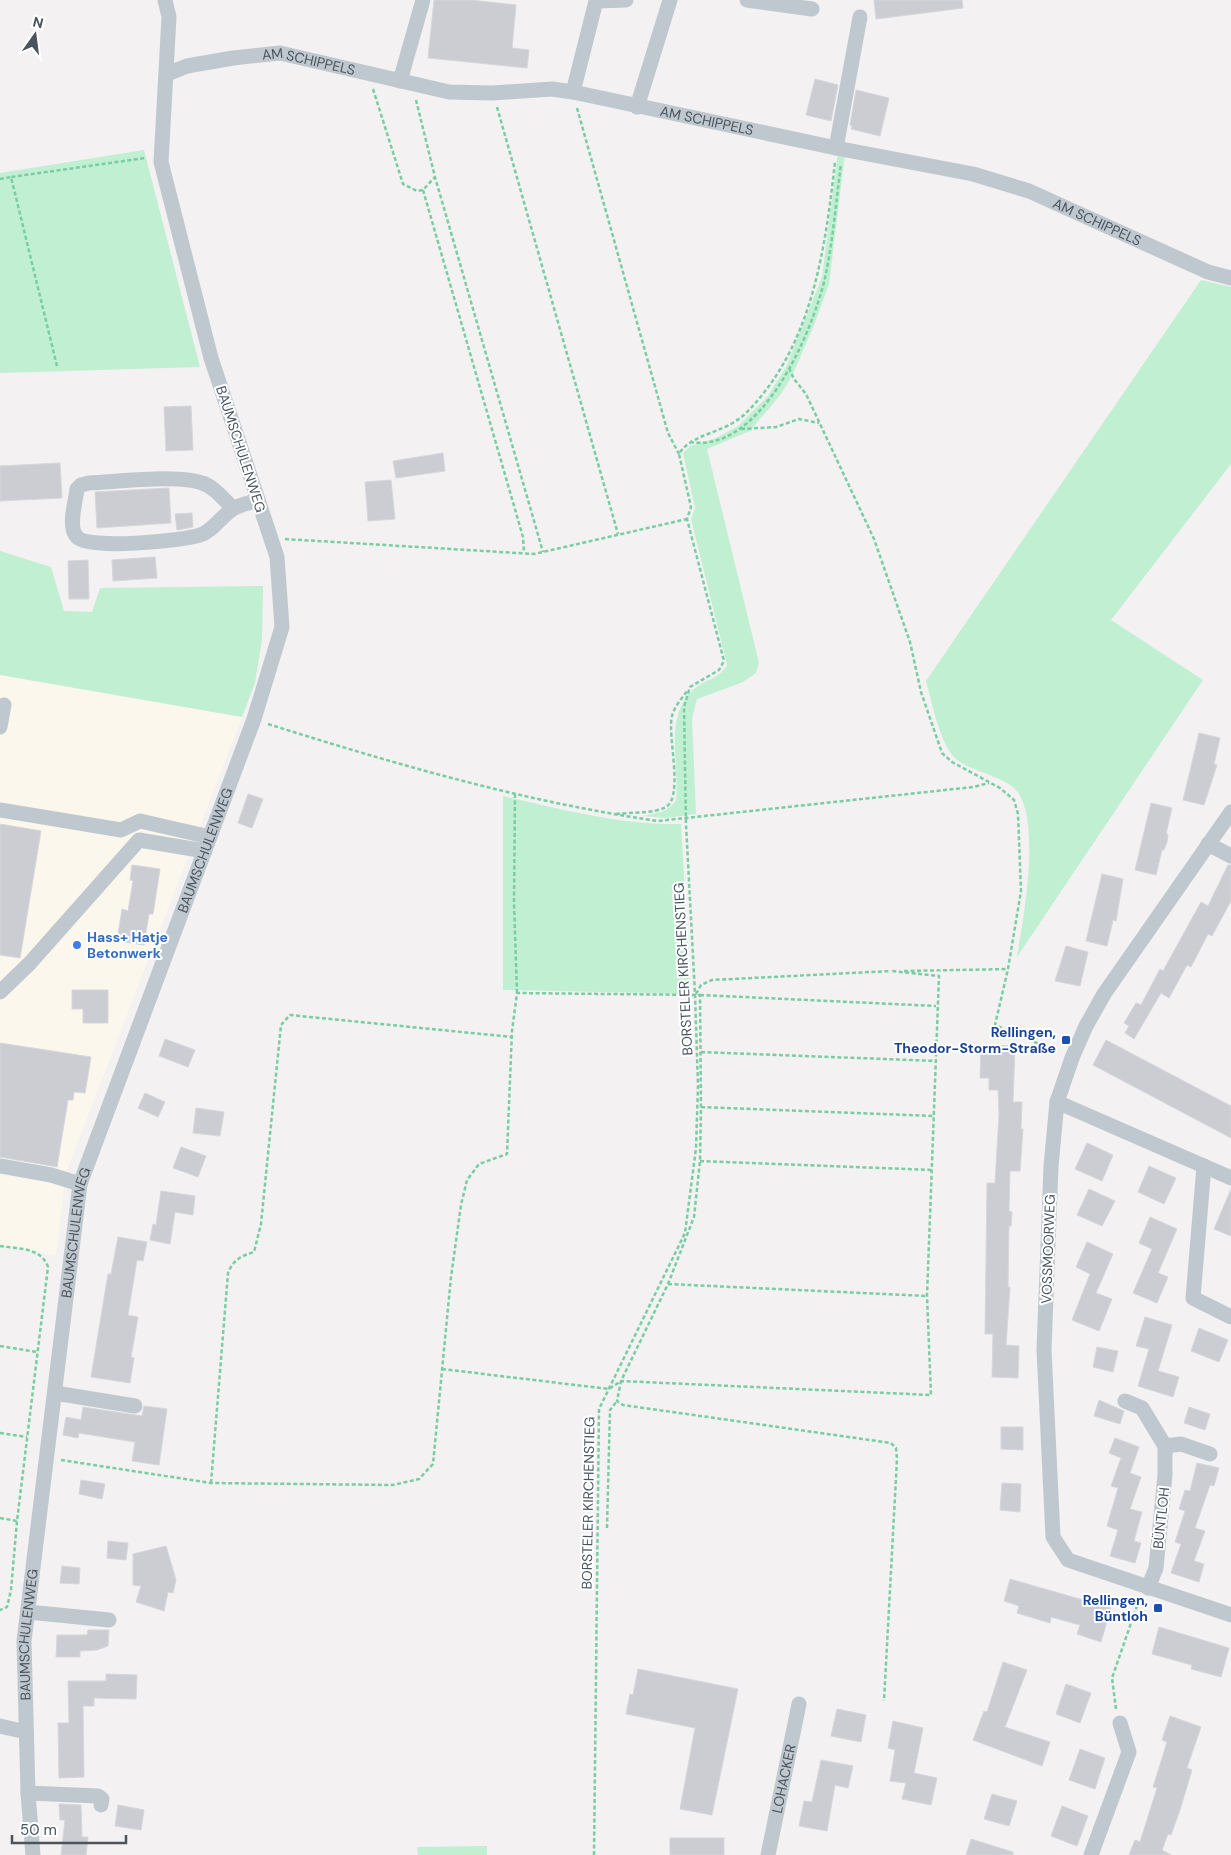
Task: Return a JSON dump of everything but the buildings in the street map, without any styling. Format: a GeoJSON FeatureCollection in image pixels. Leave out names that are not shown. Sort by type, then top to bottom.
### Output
{"type":"FeatureCollection","features":[{"type":"Feature","properties":{"kind":"street","name":"BAUMSCHULENWEG"},"geometry":{"type":"LineString","coordinates":[[33,1855],[28,1793],[24,1641],[80,1184],[254,719],[282,627],[277,557],[211,358],[161,162],[169,17],[165,0]]}},
{"type":"Feature","properties":{"kind":"street"},"geometry":{"type":"LineString","coordinates":[[407,82],[423,0]]}},
{"type":"Feature","properties":{"kind":"street"},"geometry":{"type":"LineString","coordinates":[[572,92],[591,1],[626,0]]}},
{"type":"Feature","properties":{"kind":"street"},"geometry":{"type":"LineString","coordinates":[[637,107],[670,0]]}},
{"type":"Feature","properties":{"kind":"street"},"geometry":{"type":"LineString","coordinates":[[747,0],[812,9]]}},
{"type":"Feature","properties":{"kind":"street"},"geometry":{"type":"LineString","coordinates":[[840,149],[860,17]]}},
{"type":"Feature","properties":{"kind":"street","name":"AM SCHIPPELS"},"geometry":{"type":"LineString","coordinates":[[167,74],[187,66],[280,53],[449,92],[492,94],[552,89],[572,92],[840,149],[973,174],[1029,191],[1208,272],[1231,278]]}},
{"type":"Feature","properties":{"kind":"street"},"geometry":{"type":"LineString","coordinates":[[233,508],[211,487],[196,482],[176,480],[89,483],[81,485],[77,489],[73,524],[74,532],[82,541],[104,544],[166,541],[205,533],[233,508],[258,500]]}},
{"type":"Feature","properties":{"kind":"street"},"geometry":{"type":"LineString","coordinates":[[0,726],[4,705]]}},
{"type":"Feature","properties":{"kind":"street"},"geometry":{"type":"LineString","coordinates":[[0,810],[121,830],[140,821],[208,844]]}},
{"type":"Feature","properties":{"kind":"street","name":"VOSSMOORWEG"},"geometry":{"type":"LineString","coordinates":[[1231,812],[1104,994],[1086,1026],[1072,1058],[1057,1102],[1051,1166],[1044,1350],[1053,1537],[1068,1560],[1231,1615]]}},
{"type":"Feature","properties":{"kind":"street"},"geometry":{"type":"LineString","coordinates":[[0,992],[30,963],[139,840],[208,844]]}},
{"type":"Feature","properties":{"kind":"street"},"geometry":{"type":"LineString","coordinates":[[1208,844],[1231,856]]}},
{"type":"Feature","properties":{"kind":"street"},"geometry":{"type":"LineString","coordinates":[[1057,1102],[1231,1178]]}},
{"type":"Feature","properties":{"kind":"street"},"geometry":{"type":"LineString","coordinates":[[0,1166],[51,1175],[80,1184]]}},
{"type":"Feature","properties":{"kind":"street"},"geometry":{"type":"LineString","coordinates":[[1204,1166],[1193,1298],[1231,1317]]}},
{"type":"Feature","properties":{"kind":"street"},"geometry":{"type":"LineString","coordinates":[[55,1393],[135,1406]]}},
{"type":"Feature","properties":{"kind":"street"},"geometry":{"type":"LineString","coordinates":[[1125,1401],[1142,1408],[1165,1446],[1181,1444],[1210,1454]]}},
{"type":"Feature","properties":{"kind":"street","name":"BÜNTLOH"},"geometry":{"type":"LineString","coordinates":[[1146,1587],[1156,1568],[1165,1475],[1165,1446]]}},
{"type":"Feature","properties":{"kind":"street"},"geometry":{"type":"LineString","coordinates":[[28,1612],[109,1620]]}},
{"type":"Feature","properties":{"kind":"street","name":"LOHACKER"},"geometry":{"type":"LineString","coordinates":[[768,1855],[799,1704]]}},
{"type":"Feature","properties":{"kind":"street"},"geometry":{"type":"LineString","coordinates":[[1090,1855],[1129,1752],[1120,1723]]}},
{"type":"Feature","properties":{"kind":"street"},"geometry":{"type":"LineString","coordinates":[[0,1726],[26,1732]]}},
{"type":"Feature","properties":{"kind":"street"},"geometry":{"type":"LineString","coordinates":[[28,1793],[98,1796],[102,1800],[102,1805]]}},
{"type":"Feature","properties":{"kind":"path"},"geometry":{"type":"LineString","coordinates":[[366,74],[377,98],[403,184],[417,191],[424,190],[435,177]]}},
{"type":"Feature","properties":{"kind":"path"},"geometry":{"type":"LineString","coordinates":[[407,82],[418,114],[543,552]]}},
{"type":"Feature","properties":{"kind":"path"},"geometry":{"type":"LineString","coordinates":[[572,92],[668,433],[679,454],[691,506],[687,519],[724,660],[719,670],[690,687],[672,717],[674,783],[672,800],[666,806],[655,810],[611,814]]}},
{"type":"Feature","properties":{"kind":"path"},"geometry":{"type":"LineString","coordinates":[[492,94],[618,534]]}},
{"type":"Feature","properties":{"kind":"path"},"geometry":{"type":"LineString","coordinates":[[679,454],[688,442],[721,430],[738,421],[766,391],[799,332],[812,301],[840,149]]}},
{"type":"Feature","properties":{"kind":"path"},"geometry":{"type":"LineString","coordinates":[[688,442],[700,444],[712,442],[740,429],[768,401],[789,368],[810,323],[824,278],[840,149]]}},
{"type":"Feature","properties":{"kind":"path"},"geometry":{"type":"LineString","coordinates":[[0,178],[145,157],[147,166]]}},
{"type":"Feature","properties":{"kind":"path"},"geometry":{"type":"LineString","coordinates":[[11,177],[57,366]]}},
{"type":"Feature","properties":{"kind":"path"},"geometry":{"type":"LineString","coordinates":[[424,190],[523,537],[524,553]]}},
{"type":"Feature","properties":{"kind":"path"},"geometry":{"type":"LineString","coordinates":[[789,368],[794,379],[806,394],[874,539],[910,642],[921,692],[942,753],[952,762],[1000,788],[1014,800],[1018,814],[1021,890],[1008,969],[995,1025],[1072,1058]]}},
{"type":"Feature","properties":{"kind":"path"},"geometry":{"type":"LineString","coordinates":[[740,429],[776,428],[799,419],[819,423]]}},
{"type":"Feature","properties":{"kind":"path"},"geometry":{"type":"LineString","coordinates":[[270,538],[524,553],[543,552],[687,519]]}},
{"type":"Feature","properties":{"kind":"path","name":"BORSTELER KIRCHENSTIEG"},"geometry":{"type":"LineString","coordinates":[[594,1855],[599,1409],[685,1233],[696,1148],[698,1086],[684,707],[690,687]]}},
{"type":"Feature","properties":{"kind":"path"},"geometry":{"type":"LineString","coordinates":[[254,719],[350,750],[515,794],[611,814],[658,821],[973,787],[989,782]]}},
{"type":"Feature","properties":{"kind":"path"},"geometry":{"type":"LineString","coordinates":[[47,1458],[211,1483],[393,1485],[419,1479],[433,1464],[456,1241],[467,1180],[479,1164],[507,1154],[512,1037],[517,993],[514,902],[515,794]]}},
{"type":"Feature","properties":{"kind":"path"},"geometry":{"type":"LineString","coordinates":[[695,994],[701,985],[712,980],[892,971],[1008,969]]}},
{"type":"Feature","properties":{"kind":"path"},"geometry":{"type":"LineString","coordinates":[[442,1369],[609,1389],[620,1381],[931,1395],[927,1296],[936,1061],[936,1006],[939,976],[892,971]]}},
{"type":"Feature","properties":{"kind":"path"},"geometry":{"type":"LineString","coordinates":[[517,993],[695,994],[936,1006]]}},
{"type":"Feature","properties":{"kind":"path"},"geometry":{"type":"LineString","coordinates":[[607,1528],[610,1410],[617,1401],[620,1381],[668,1284],[694,1216],[700,1162],[700,995]]}},
{"type":"Feature","properties":{"kind":"path"},"geometry":{"type":"LineString","coordinates":[[211,1483],[228,1273],[231,1264],[240,1256],[254,1252],[260,1224],[281,1025],[285,1019],[290,1015],[512,1037]]}},
{"type":"Feature","properties":{"kind":"path"},"geometry":{"type":"LineString","coordinates":[[701,1052],[936,1061]]}},
{"type":"Feature","properties":{"kind":"path"},"geometry":{"type":"LineString","coordinates":[[701,1107],[934,1116]]}},
{"type":"Feature","properties":{"kind":"path"},"geometry":{"type":"LineString","coordinates":[[700,1162],[932,1170]]}},
{"type":"Feature","properties":{"kind":"path"},"geometry":{"type":"LineString","coordinates":[[0,1246],[36,1251],[44,1258],[48,1267],[17,1521],[11,1590],[7,1607],[0,1610]]}},
{"type":"Feature","properties":{"kind":"path"},"geometry":{"type":"LineString","coordinates":[[668,1284],[927,1296]]}},
{"type":"Feature","properties":{"kind":"path"},"geometry":{"type":"LineString","coordinates":[[0,1346],[37,1352]]}},
{"type":"Feature","properties":{"kind":"path"},"geometry":{"type":"LineString","coordinates":[[617,1401],[623,1405],[878,1440],[891,1443],[896,1448],[897,1460],[884,1701]]}},
{"type":"Feature","properties":{"kind":"path"},"geometry":{"type":"LineString","coordinates":[[0,1433],[27,1437]]}},
{"type":"Feature","properties":{"kind":"path"},"geometry":{"type":"LineString","coordinates":[[0,1518],[17,1521]]}},
{"type":"Feature","properties":{"kind":"path"},"geometry":{"type":"LineString","coordinates":[[1120,1723],[1112,1694],[1112,1678],[1146,1587]]}},
{"type":"Feature","properties":{"kind":"shaded area","name":"Hass+ Hatje Betonwerk"},"geometry":{"type":"Polygon","coordinates":[[[0,675],[242,717],[66,1173],[56,1255],[0,1245],[0,675]]]}},
{"type":"Feature","properties":{"kind":"green space"},"geometry":{"type":"Polygon","coordinates":[[[144,150],[200,367],[0,373],[0,173],[144,150]]]}},
{"type":"Feature","properties":{"kind":"green space"},"geometry":{"type":"Polygon","coordinates":[[[838,153],[845,154],[829,284],[792,376],[781,394],[750,431],[707,449],[759,663],[756,673],[743,682],[697,699],[692,719],[696,814],[666,818],[643,816],[665,810],[676,800],[675,741],[679,713],[684,700],[694,689],[716,677],[727,665],[691,519],[695,508],[683,453],[690,446],[716,438],[738,426],[767,397],[786,367],[822,277],[838,153]]]}},
{"type":"Feature","properties":{"kind":"green space"},"geometry":{"type":"Polygon","coordinates":[[[1201,280],[1231,287],[1231,464],[1111,620],[1203,680],[1017,957],[1029,869],[1028,821],[1023,802],[1014,788],[1001,780],[969,767],[956,759],[950,752],[937,723],[926,681],[1201,280]]]}},
{"type":"Feature","properties":{"kind":"green space"},"geometry":{"type":"Polygon","coordinates":[[[0,551],[51,567],[64,611],[92,612],[100,588],[263,586],[262,640],[255,683],[242,717],[0,675],[0,551]]]}},
{"type":"Feature","properties":{"kind":"green space"},"geometry":{"type":"Polygon","coordinates":[[[503,796],[614,819],[659,824],[681,824],[691,994],[503,990],[503,796]]]}},
{"type":"Feature","properties":{"kind":"green space"},"geometry":{"type":"Polygon","coordinates":[[[487,1846],[487,1855],[418,1855],[417,1847],[487,1846]]]}},
{"type":"Feature","properties":{"kind":"place","name":"Hass+ Hatje Betonwerk"},"geometry":{"type":"Point","coordinates":[77,945]}},
{"type":"Feature","properties":{"kind":"place","name":"Rellingen, Theodor-Storm-Straße"},"geometry":{"type":"Point","coordinates":[1066,1040]}},
{"type":"Feature","properties":{"kind":"place","name":"Rellingen, Büntloh"},"geometry":{"type":"Point","coordinates":[1158,1608]}}]}
